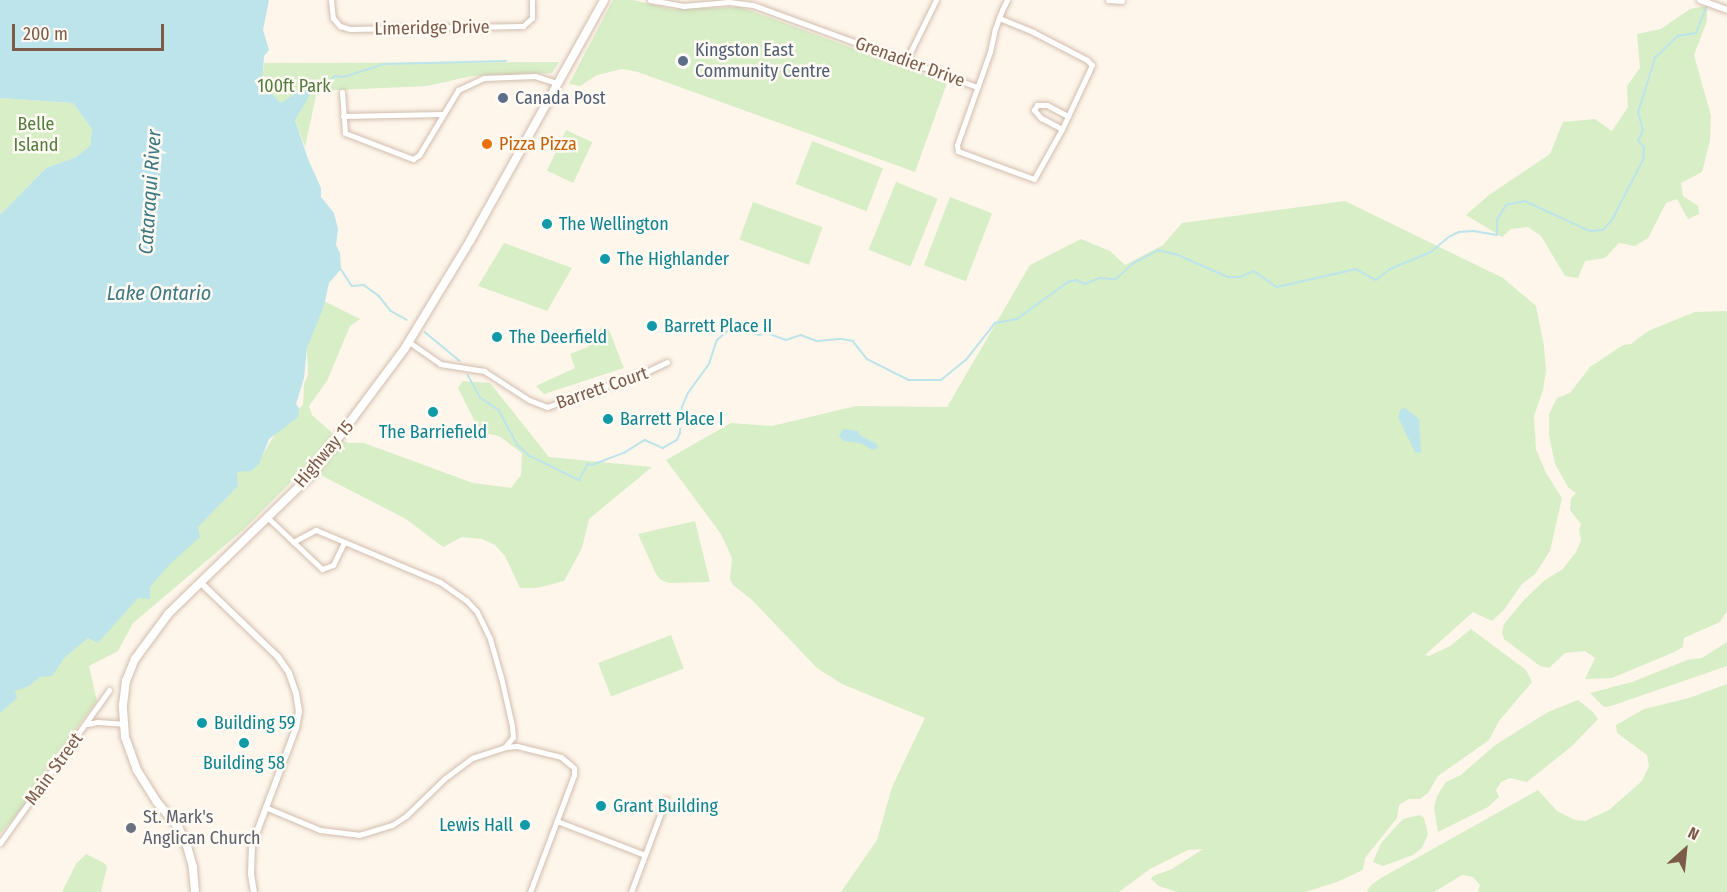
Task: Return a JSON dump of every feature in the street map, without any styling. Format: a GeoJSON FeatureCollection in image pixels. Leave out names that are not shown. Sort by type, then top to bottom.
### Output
{"type":"FeatureCollection","features":[{"type":"Feature","properties":{"kind":"main road","name":"Highway 15"},"geometry":{"type":"LineString","coordinates":[[195,892],[193,867],[187,846],[178,827],[157,802],[137,770],[129,751],[123,724],[126,681],[141,648],[170,613],[309,477],[409,342],[465,251],[604,0]]}},
{"type":"Feature","properties":{"kind":"street","name":"Limeridge Drive"},"geometry":{"type":"LineString","coordinates":[[331,0],[333,18],[340,26],[350,29],[523,26],[532,18],[532,0]]}},
{"type":"Feature","properties":{"kind":"street","name":"Grenadier Drive"},"geometry":{"type":"LineString","coordinates":[[650,0],[729,2],[753,5],[977,87],[1007,0]]}},
{"type":"Feature","properties":{"kind":"street"},"geometry":{"type":"LineString","coordinates":[[906,61],[936,0]]}},
{"type":"Feature","properties":{"kind":"street"},"geometry":{"type":"LineString","coordinates":[[1108,0],[1122,1]]}},
{"type":"Feature","properties":{"kind":"street"},"geometry":{"type":"LineString","coordinates":[[1700,0],[1727,10]]}},
{"type":"Feature","properties":{"kind":"street"},"geometry":{"type":"LineString","coordinates":[[977,87],[957,145],[958,151],[1034,179],[1062,129],[1092,65],[1087,60],[1033,32],[999,18]]}},
{"type":"Feature","properties":{"kind":"street"},"geometry":{"type":"LineString","coordinates":[[342,92],[343,129],[350,136],[413,159],[419,155],[453,94],[484,78],[535,76],[557,83]]}},
{"type":"Feature","properties":{"kind":"street"},"geometry":{"type":"LineString","coordinates":[[1062,129],[1041,118],[1034,110],[1037,105],[1047,105],[1068,116]]}},
{"type":"Feature","properties":{"kind":"street"},"geometry":{"type":"LineString","coordinates":[[343,116],[442,114]]}},
{"type":"Feature","properties":{"kind":"street","name":"Barrett Court"},"geometry":{"type":"LineString","coordinates":[[409,342],[440,364],[484,371],[529,400],[547,407],[667,362]]}},
{"type":"Feature","properties":{"kind":"street"},"geometry":{"type":"LineString","coordinates":[[267,517],[322,569],[333,565],[344,542]]}},
{"type":"Feature","properties":{"kind":"street"},"geometry":{"type":"LineString","coordinates":[[293,542],[316,530],[440,582],[466,600],[477,612],[490,639],[501,677],[513,737],[522,747]]}},
{"type":"Feature","properties":{"kind":"street"},"geometry":{"type":"LineString","coordinates":[[201,583],[278,657],[289,673],[296,693],[299,711],[296,728],[265,807],[251,852],[250,874],[254,892]]}},
{"type":"Feature","properties":{"kind":"street","name":"Main Street"},"geometry":{"type":"LineString","coordinates":[[0,843],[87,724],[109,690]]}},
{"type":"Feature","properties":{"kind":"street","name":"Main Street"},"geometry":{"type":"LineString","coordinates":[[87,724],[97,722],[123,724]]}},
{"type":"Feature","properties":{"kind":"street"},"geometry":{"type":"LineString","coordinates":[[505,747],[513,737]]}},
{"type":"Feature","properties":{"kind":"street"},"geometry":{"type":"LineString","coordinates":[[265,807],[320,830],[343,835],[376,832],[406,816],[444,779],[472,758],[505,747],[522,747],[561,757],[569,761],[574,768],[574,776],[530,892]]}},
{"type":"Feature","properties":{"kind":"street"},"geometry":{"type":"LineString","coordinates":[[631,892],[666,799]]}},
{"type":"Feature","properties":{"kind":"street"},"geometry":{"type":"LineString","coordinates":[[557,821],[645,855]]}},
{"type":"Feature","properties":{"kind":"green space"},"geometry":{"type":"Polygon","coordinates":[[[613,0],[633,0],[671,9],[741,7],[947,83],[915,172],[638,72],[622,69],[597,75],[580,86],[569,84],[613,0]]]}},
{"type":"Feature","properties":{"kind":"green space"},"geometry":{"type":"Polygon","coordinates":[[[1707,6],[1707,21],[1694,55],[1711,116],[1710,141],[1702,172],[1681,183],[1683,196],[1698,206],[1699,214],[1688,219],[1677,199],[1666,203],[1648,238],[1635,246],[1619,243],[1605,258],[1585,261],[1578,278],[1565,276],[1541,236],[1528,227],[1511,229],[1502,237],[1466,215],[1489,195],[1550,154],[1563,122],[1595,119],[1612,131],[1628,107],[1627,86],[1640,68],[1637,34],[1661,29],[1690,9],[1707,6]]]}},
{"type":"Feature","properties":{"kind":"green space","name":"100ft Park"},"geometry":{"type":"Polygon","coordinates":[[[559,62],[552,73],[472,76],[427,86],[317,91],[305,147],[295,120],[268,106],[262,84],[264,63],[559,62]]]}},
{"type":"Feature","properties":{"kind":"green space","name":"Belle Island"},"geometry":{"type":"Polygon","coordinates":[[[0,98],[73,103],[92,129],[90,146],[76,157],[46,168],[0,215],[0,98]]]}},
{"type":"Feature","properties":{"kind":"green space"},"geometry":{"type":"Polygon","coordinates":[[[566,130],[592,142],[573,183],[547,171],[566,130]]]}},
{"type":"Feature","properties":{"kind":"green space"},"geometry":{"type":"Polygon","coordinates":[[[812,141],[883,168],[866,211],[796,184],[812,141]]]}},
{"type":"Feature","properties":{"kind":"green space"},"geometry":{"type":"Polygon","coordinates":[[[896,182],[938,199],[910,267],[869,250],[896,182]]]}},
{"type":"Feature","properties":{"kind":"green space"},"geometry":{"type":"Polygon","coordinates":[[[950,197],[992,213],[966,281],[924,265],[950,197]]]}},
{"type":"Feature","properties":{"kind":"green space"},"geometry":{"type":"Polygon","coordinates":[[[1345,201],[1503,278],[1536,306],[1544,346],[1546,371],[1543,390],[1534,416],[1536,449],[1546,473],[1562,498],[1550,551],[1535,574],[1522,584],[1503,611],[1492,621],[1473,612],[1425,655],[1429,656],[1450,646],[1471,629],[1526,670],[1532,682],[1499,721],[1489,740],[1438,776],[1428,793],[1420,799],[1409,799],[1399,805],[1397,818],[1365,858],[1363,870],[1337,882],[1305,892],[1177,892],[1159,886],[1151,879],[1153,876],[1172,869],[1203,849],[1188,850],[1150,869],[1119,892],[841,892],[877,840],[892,787],[925,718],[842,684],[817,668],[752,600],[733,585],[730,579],[732,558],[721,534],[666,460],[731,423],[772,426],[856,406],[947,407],[1030,265],[1081,239],[1110,251],[1125,265],[1163,245],[1182,223],[1345,201]]]}},
{"type":"Feature","properties":{"kind":"green space"},"geometry":{"type":"Polygon","coordinates":[[[753,202],[823,227],[809,265],[739,240],[753,202]]]}},
{"type":"Feature","properties":{"kind":"green space"},"geometry":{"type":"Polygon","coordinates":[[[504,243],[572,268],[547,311],[478,286],[504,243]]]}},
{"type":"Feature","properties":{"kind":"green space"},"geometry":{"type":"Polygon","coordinates":[[[324,301],[360,319],[350,326],[327,381],[309,406],[312,415],[339,439],[348,443],[364,443],[473,483],[511,488],[521,475],[522,453],[499,436],[480,432],[458,388],[463,381],[490,383],[549,457],[652,467],[589,519],[582,548],[564,581],[537,588],[520,588],[505,556],[495,545],[482,539],[462,537],[443,547],[406,519],[307,468],[303,470],[243,530],[133,623],[118,651],[89,666],[97,701],[35,784],[25,805],[0,834],[0,703],[19,682],[227,487],[242,466],[262,456],[279,427],[303,405],[304,384],[308,374],[306,332],[324,301]]]}},
{"type":"Feature","properties":{"kind":"green space"},"geometry":{"type":"Polygon","coordinates":[[[1727,311],[1727,611],[1720,622],[1684,638],[1683,647],[1612,678],[1585,679],[1595,658],[1585,651],[1565,653],[1549,668],[1540,666],[1504,639],[1502,632],[1504,624],[1524,600],[1545,580],[1563,569],[1576,552],[1581,540],[1579,530],[1581,524],[1570,510],[1571,498],[1576,493],[1568,487],[1555,464],[1549,435],[1549,414],[1557,398],[1570,393],[1590,367],[1623,345],[1631,344],[1648,331],[1695,312],[1727,311]]]}},
{"type":"Feature","properties":{"kind":"green space"},"geometry":{"type":"Polygon","coordinates":[[[602,326],[609,330],[624,368],[544,394],[536,386],[575,368],[570,354],[588,347],[602,326]]]}},
{"type":"Feature","properties":{"kind":"green space"},"geometry":{"type":"Polygon","coordinates":[[[695,521],[710,582],[669,583],[661,580],[638,534],[695,521]]]}},
{"type":"Feature","properties":{"kind":"green space"},"geometry":{"type":"Polygon","coordinates":[[[671,635],[684,669],[611,697],[598,663],[671,635]]]}},
{"type":"Feature","properties":{"kind":"green space"},"geometry":{"type":"Polygon","coordinates":[[[1727,642],[1727,666],[1611,706],[1604,707],[1590,693],[1632,682],[1687,660],[1702,658],[1727,642]]]}},
{"type":"Feature","properties":{"kind":"green space"},"geometry":{"type":"Polygon","coordinates":[[[1727,684],[1727,892],[1478,892],[1480,885],[1473,877],[1462,875],[1434,892],[1367,892],[1370,886],[1381,878],[1538,790],[1557,811],[1575,820],[1585,821],[1609,810],[1642,781],[1649,766],[1647,755],[1617,733],[1616,725],[1644,709],[1689,698],[1727,684]]]}},
{"type":"Feature","properties":{"kind":"green space"},"geometry":{"type":"Polygon","coordinates":[[[1578,700],[1598,719],[1572,746],[1527,782],[1510,778],[1501,782],[1496,790],[1499,797],[1488,807],[1438,832],[1434,808],[1437,796],[1446,782],[1461,775],[1494,746],[1548,712],[1578,700]]]}},
{"type":"Feature","properties":{"kind":"green space"},"geometry":{"type":"Polygon","coordinates":[[[1420,815],[1424,818],[1428,834],[1422,848],[1413,855],[1383,866],[1373,862],[1381,843],[1403,819],[1420,815]]]}},
{"type":"Feature","properties":{"kind":"green space"},"geometry":{"type":"Polygon","coordinates":[[[86,854],[104,863],[107,867],[101,892],[62,892],[76,864],[86,854]]]}},
{"type":"Feature","properties":{"kind":"water","name":"Lake Ontario"},"geometry":{"type":"Polygon","coordinates":[[[0,0],[269,0],[263,30],[269,50],[264,56],[262,84],[281,103],[302,89],[307,88],[311,93],[295,120],[321,188],[321,197],[334,213],[338,229],[336,245],[340,253],[341,269],[329,283],[324,306],[307,348],[304,378],[296,404],[299,408],[298,417],[269,439],[259,464],[251,471],[237,472],[238,486],[198,527],[200,537],[171,563],[150,587],[150,599],[138,598],[98,643],[88,638],[64,658],[52,676],[40,677],[29,686],[15,691],[17,698],[0,713],[0,215],[46,168],[76,157],[90,146],[92,129],[73,103],[0,98],[0,0]]]}},
{"type":"Feature","properties":{"kind":"water"},"geometry":{"type":"Polygon","coordinates":[[[1405,408],[1419,419],[1421,453],[1415,452],[1398,417],[1401,409],[1405,408]]]}},
{"type":"Feature","properties":{"kind":"water"},"geometry":{"type":"Polygon","coordinates":[[[843,429],[858,431],[861,436],[877,444],[878,448],[873,450],[860,443],[844,441],[839,436],[843,429]]]}},
{"type":"Feature","properties":{"kind":"waterway"},"geometry":{"type":"LineString","coordinates":[[468,375],[481,398],[499,410],[518,445],[530,456],[579,480],[588,464],[592,465],[624,453],[645,440],[663,448],[677,440],[680,433],[682,407],[688,393],[709,364],[717,340],[736,324],[759,335],[767,333],[786,340],[801,335],[817,341],[842,339],[853,341],[867,359],[909,380],[941,380],[966,360],[995,323],[1017,319],[1068,282],[1076,280],[1085,284],[1100,278],[1116,279],[1134,263],[1158,250],[1176,254],[1228,277],[1240,277],[1254,271],[1277,287],[1356,269],[1376,280],[1390,269],[1431,252],[1459,232],[1474,231],[1497,235],[1497,220],[1506,205],[1525,201],[1590,231],[1603,230],[1612,220],[1643,160],[1644,148],[1638,141],[1643,130],[1638,113],[1655,58],[1678,36],[1696,33],[1707,6]]}},
{"type":"Feature","properties":{"kind":"waterway"},"geometry":{"type":"LineString","coordinates":[[307,88],[323,87],[335,76],[344,77],[384,64],[506,61]]}},
{"type":"Feature","properties":{"kind":"waterway"},"geometry":{"type":"LineString","coordinates":[[341,269],[352,286],[364,285],[379,296],[391,311],[407,320]]}},
{"type":"Feature","properties":{"kind":"waterway"},"geometry":{"type":"LineString","coordinates":[[425,332],[460,361]]}},
{"type":"Feature","properties":{"kind":"place","name":"Kingston East Community Centre"},"geometry":{"type":"Point","coordinates":[683,61]}},
{"type":"Feature","properties":{"kind":"place","name":"Canada Post"},"geometry":{"type":"Point","coordinates":[503,98]}},
{"type":"Feature","properties":{"kind":"place","name":"Pizza Pizza"},"geometry":{"type":"Point","coordinates":[487,144]}},
{"type":"Feature","properties":{"kind":"place","name":"The Wellington"},"geometry":{"type":"Point","coordinates":[547,224]}},
{"type":"Feature","properties":{"kind":"place","name":"The Highlander"},"geometry":{"type":"Point","coordinates":[605,259]}},
{"type":"Feature","properties":{"kind":"place","name":"Barrett Place II"},"geometry":{"type":"Point","coordinates":[652,326]}},
{"type":"Feature","properties":{"kind":"place","name":"The Deerfield"},"geometry":{"type":"Point","coordinates":[497,337]}},
{"type":"Feature","properties":{"kind":"place","name":"The Barriefield"},"geometry":{"type":"Point","coordinates":[433,412]}},
{"type":"Feature","properties":{"kind":"place","name":"Barrett Place I"},"geometry":{"type":"Point","coordinates":[608,419]}},
{"type":"Feature","properties":{"kind":"place","name":"Building 59"},"geometry":{"type":"Point","coordinates":[202,723]}},
{"type":"Feature","properties":{"kind":"place","name":"Building 58"},"geometry":{"type":"Point","coordinates":[244,743]}},
{"type":"Feature","properties":{"kind":"place","name":"Grant Building"},"geometry":{"type":"Point","coordinates":[601,806]}},
{"type":"Feature","properties":{"kind":"place","name":"Lewis Hall"},"geometry":{"type":"Point","coordinates":[525,825]}},
{"type":"Feature","properties":{"kind":"place","name":"St. Mark's Anglican Church"},"geometry":{"type":"Point","coordinates":[131,828]}},
{"type":"Feature","properties":{"kind":"water label","name":"Cataraqui River"},"geometry":{"type":"Point","coordinates":[150,192]}}]}
